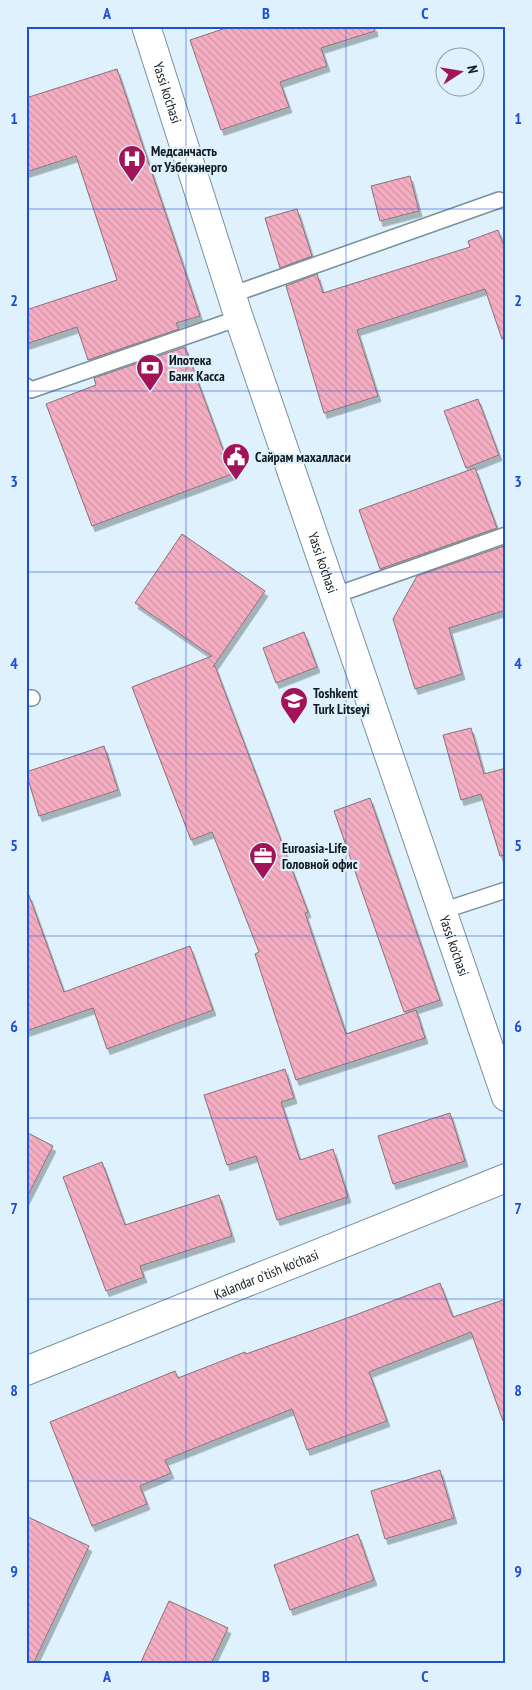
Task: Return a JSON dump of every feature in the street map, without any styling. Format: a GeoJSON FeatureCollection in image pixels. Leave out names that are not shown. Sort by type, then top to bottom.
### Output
{"type":"FeatureCollection","features":[{"type":"Feature","properties":{"kind":"street","name":"Yassi ko'chasi"},"geometry":{"type":"LineString","coordinates":[[146,26],[235,307],[506,1097]]}},
{"type":"Feature","properties":{"kind":"street","name":"Kalandar o'tish ko'chasi"},"geometry":{"type":"LineString","coordinates":[[26,1371],[506,1178]]}},
{"type":"Feature","properties":{"kind":"lane"},"geometry":{"type":"LineString","coordinates":[[26,386],[31,390],[499,200]]}},
{"type":"Feature","properties":{"kind":"lane"},"geometry":{"type":"LineString","coordinates":[[333,596],[506,535]]}},
{"type":"Feature","properties":{"kind":"lane"},"geometry":{"type":"LineString","coordinates":[[442,911],[506,890]]}},
{"type":"Feature","properties":{"kind":"building"},"geometry":{"type":"Polygon","coordinates":[[[232,26],[374,26],[375,31],[321,48],[327,66],[280,82],[289,107],[221,130],[190,40],[232,26]]]}},
{"type":"Feature","properties":{"kind":"building"},"geometry":{"type":"Polygon","coordinates":[[[117,69],[200,316],[176,323],[179,329],[88,360],[77,327],[26,344],[26,310],[117,280],[76,156],[26,172],[26,98],[117,69]]]}},
{"type":"Feature","properties":{"kind":"building"},"geometry":{"type":"Polygon","coordinates":[[[410,176],[419,211],[380,221],[371,186],[410,176]]]}},
{"type":"Feature","properties":{"kind":"building"},"geometry":{"type":"Polygon","coordinates":[[[297,209],[312,256],[280,268],[265,218],[297,209]]]}},
{"type":"Feature","properties":{"kind":"building"},"geometry":{"type":"Polygon","coordinates":[[[498,230],[506,252],[506,338],[502,339],[485,289],[357,330],[378,396],[324,413],[286,286],[317,274],[323,293],[470,247],[468,241],[498,230]]]}},
{"type":"Feature","properties":{"kind":"building"},"geometry":{"type":"Polygon","coordinates":[[[185,347],[232,474],[92,526],[46,404],[96,385],[94,378],[185,347]]]}},
{"type":"Feature","properties":{"kind":"building"},"geometry":{"type":"Polygon","coordinates":[[[478,399],[499,455],[466,468],[444,411],[478,399]]]}},
{"type":"Feature","properties":{"kind":"building"},"geometry":{"type":"Polygon","coordinates":[[[475,468],[497,528],[380,569],[359,510],[475,468]]]}},
{"type":"Feature","properties":{"kind":"building"},"geometry":{"type":"Polygon","coordinates":[[[182,534],[265,591],[213,667],[215,666],[308,912],[305,913],[346,1034],[416,1010],[425,1038],[296,1080],[255,954],[259,952],[212,832],[191,840],[132,687],[212,656],[135,603],[182,534]]]}},
{"type":"Feature","properties":{"kind":"building"},"geometry":{"type":"Polygon","coordinates":[[[504,546],[506,552],[506,610],[449,628],[462,674],[415,689],[393,619],[417,576],[504,546]]]}},
{"type":"Feature","properties":{"kind":"building"},"geometry":{"type":"Polygon","coordinates":[[[304,632],[317,667],[276,683],[263,648],[304,632]]]}},
{"type":"Feature","properties":{"kind":"building"},"geometry":{"type":"Polygon","coordinates":[[[471,728],[484,774],[506,768],[506,855],[500,856],[481,794],[461,800],[443,735],[471,728]]]}},
{"type":"Feature","properties":{"kind":"building"},"geometry":{"type":"Polygon","coordinates":[[[104,746],[118,790],[39,816],[26,772],[104,746]]]}},
{"type":"Feature","properties":{"kind":"building"},"geometry":{"type":"Polygon","coordinates":[[[370,798],[440,1000],[404,1012],[334,811],[370,798]]]}},
{"type":"Feature","properties":{"kind":"building"},"geometry":{"type":"Polygon","coordinates":[[[26,895],[29,895],[64,992],[190,946],[213,1010],[107,1049],[93,1008],[26,1031],[26,895]]]}},
{"type":"Feature","properties":{"kind":"building"},"geometry":{"type":"Polygon","coordinates":[[[285,1069],[294,1098],[281,1102],[300,1160],[333,1149],[348,1197],[277,1220],[256,1156],[227,1165],[204,1095],[285,1069]]]}},
{"type":"Feature","properties":{"kind":"building"},"geometry":{"type":"Polygon","coordinates":[[[450,1113],[465,1161],[393,1184],[378,1136],[450,1113]]]}},
{"type":"Feature","properties":{"kind":"building"},"geometry":{"type":"Polygon","coordinates":[[[26,1132],[53,1146],[26,1199],[26,1132]]]}},
{"type":"Feature","properties":{"kind":"building"},"geometry":{"type":"Polygon","coordinates":[[[102,1162],[125,1225],[219,1195],[232,1236],[140,1266],[144,1277],[106,1291],[63,1177],[102,1162]]]}},
{"type":"Feature","properties":{"kind":"building"},"geometry":{"type":"Polygon","coordinates":[[[440,1283],[453,1317],[506,1299],[506,1420],[503,1421],[471,1332],[369,1372],[387,1421],[307,1450],[292,1409],[165,1460],[171,1473],[140,1486],[147,1504],[92,1526],[50,1422],[175,1371],[178,1378],[245,1352],[246,1354],[440,1283]]]}},
{"type":"Feature","properties":{"kind":"building"},"geometry":{"type":"Polygon","coordinates":[[[440,1470],[454,1518],[385,1539],[371,1491],[440,1470]]]}},
{"type":"Feature","properties":{"kind":"building"},"geometry":{"type":"Polygon","coordinates":[[[26,1516],[89,1546],[33,1664],[26,1664],[26,1516]]]}},
{"type":"Feature","properties":{"kind":"building"},"geometry":{"type":"Polygon","coordinates":[[[358,1534],[374,1580],[290,1610],[274,1565],[358,1534]]]}},
{"type":"Feature","properties":{"kind":"building"},"geometry":{"type":"Polygon","coordinates":[[[169,1601],[228,1628],[211,1664],[140,1664],[169,1601]]]}},
{"type":"Feature","properties":{"kind":"place","name":"Медсанчасть от Узбекэнерго"},"geometry":{"type":"Point","coordinates":[132,183]}},
{"type":"Feature","properties":{"kind":"place","name":"Ипотека Банк Касса"},"geometry":{"type":"Point","coordinates":[150,392]}},
{"type":"Feature","properties":{"kind":"place","name":"Сайрам махалласи"},"geometry":{"type":"Point","coordinates":[236,481]}},
{"type":"Feature","properties":{"kind":"place","name":"Toshkent Turk Litseyi"},"geometry":{"type":"Point","coordinates":[294,725]}},
{"type":"Feature","properties":{"kind":"place","name":"Euroasia-Life Головной офис"},"geometry":{"type":"Point","coordinates":[263,880]}}]}
